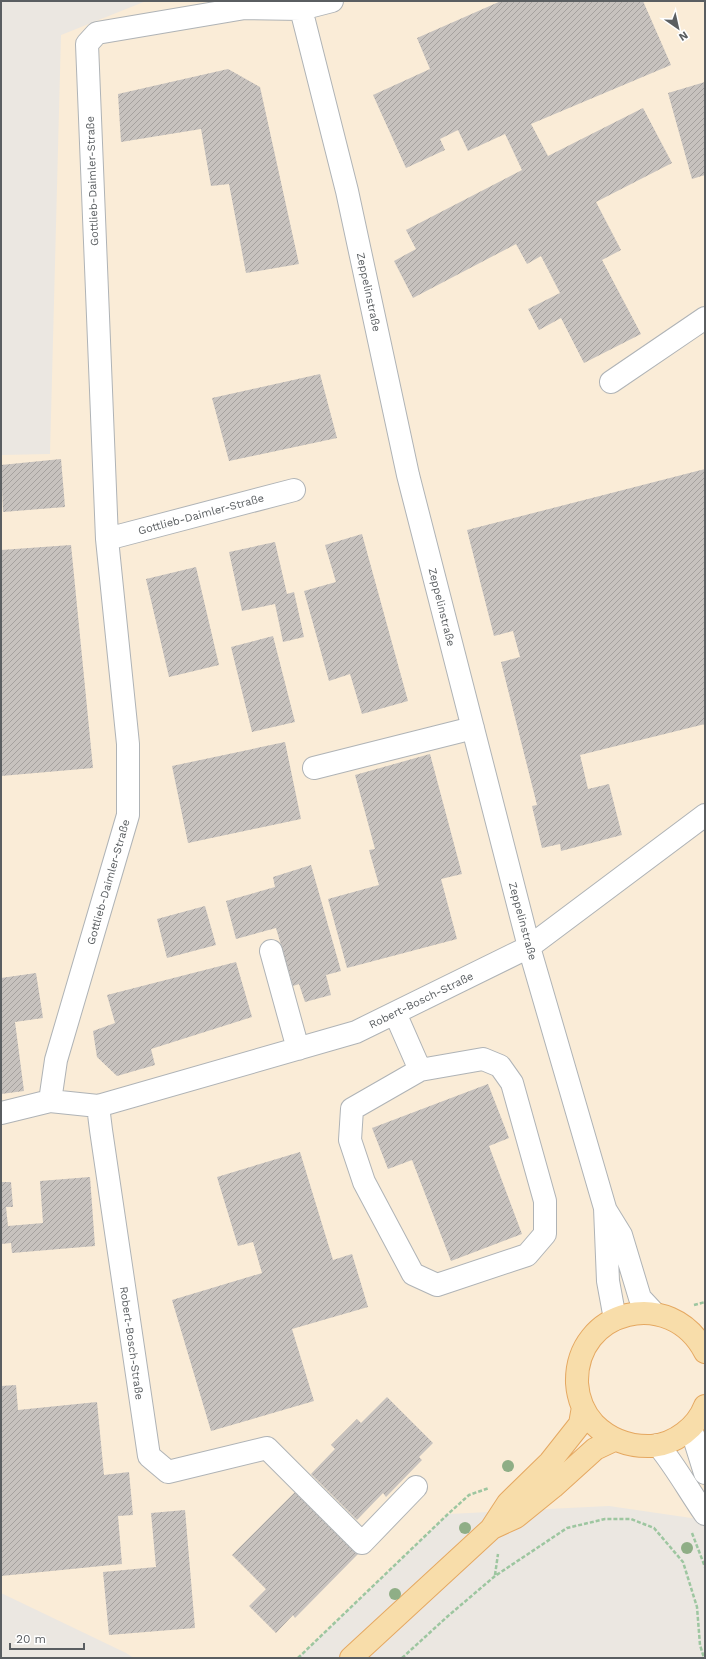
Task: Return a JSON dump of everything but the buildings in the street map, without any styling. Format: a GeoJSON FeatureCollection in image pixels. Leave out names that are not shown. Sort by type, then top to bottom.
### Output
{"type":"FeatureCollection","features":[{"type":"Feature","properties":{"kind":"main road"},"geometry":{"type":"LineString","coordinates":[[705,1352],[699,1341],[696,1323],[672,1318],[654,1312],[634,1313],[615,1319],[596,1332],[581,1356],[577,1379],[578,1390],[583,1407],[591,1420],[601,1431],[614,1440],[628,1445],[658,1445],[675,1439],[691,1428],[703,1412],[705,1406]]}},
{"type":"Feature","properties":{"kind":"main road"},"geometry":{"type":"LineString","coordinates":[[350,1658],[491,1529],[508,1503],[550,1462],[580,1424],[583,1407]]}},
{"type":"Feature","properties":{"kind":"main road"},"geometry":{"type":"LineString","coordinates":[[491,1529],[516,1517],[553,1487],[595,1449],[614,1440]]}},
{"type":"Feature","properties":{"kind":"street","name":"Gottlieb-Daimler-Straße"},"geometry":{"type":"LineString","coordinates":[[50,1102],[56,1060],[128,815],[128,744],[107,539],[87,44],[97,33],[245,8],[300,5],[332,1]]}},
{"type":"Feature","properties":{"kind":"street","name":"Zeppelinstraße"},"geometry":{"type":"LineString","coordinates":[[300,5],[347,191],[408,474],[529,947],[605,1208],[608,1281],[615,1319]]}},
{"type":"Feature","properties":{"kind":"street"},"geometry":{"type":"LineString","coordinates":[[612,382],[705,318]]}},
{"type":"Feature","properties":{"kind":"street","name":"Gottlieb-Daimler-Straße"},"geometry":{"type":"LineString","coordinates":[[107,539],[294,490]]}},
{"type":"Feature","properties":{"kind":"street"},"geometry":{"type":"LineString","coordinates":[[314,768],[473,728]]}},
{"type":"Feature","properties":{"kind":"street","name":"Robert-Bosch-Straße"},"geometry":{"type":"LineString","coordinates":[[1,1113],[50,1102],[98,1106],[356,1032],[529,947],[705,815]]}},
{"type":"Feature","properties":{"kind":"street"},"geometry":{"type":"LineString","coordinates":[[271,951],[298,1048]]}},
{"type":"Feature","properties":{"kind":"street"},"geometry":{"type":"LineString","coordinates":[[395,1013],[420,1070]]}},
{"type":"Feature","properties":{"kind":"street"},"geometry":{"type":"LineString","coordinates":[[483,1059],[500,1066],[512,1083],[545,1201],[545,1234],[527,1255],[437,1285],[413,1274],[364,1182],[350,1140],[352,1110],[420,1070],[483,1059]]}},
{"type":"Feature","properties":{"kind":"street","name":"Robert-Bosch-Straße"},"geometry":{"type":"LineString","coordinates":[[98,1106],[100,1130],[149,1456],[168,1472],[267,1448],[362,1543],[416,1487]]}},
{"type":"Feature","properties":{"kind":"street","name":"Zeppelinstraße"},"geometry":{"type":"LineString","coordinates":[[605,1208],[622,1235],[640,1298],[654,1312]]}},
{"type":"Feature","properties":{"kind":"street"},"geometry":{"type":"LineString","coordinates":[[691,1428],[705,1473]]}},
{"type":"Feature","properties":{"kind":"street"},"geometry":{"type":"LineString","coordinates":[[658,1445],[672,1462],[705,1514]]}},
{"type":"Feature","properties":{"kind":"path"},"geometry":{"type":"LineString","coordinates":[[298,1658],[453,1509],[469,1496],[491,1487]]}},
{"type":"Feature","properties":{"kind":"path"},"geometry":{"type":"LineString","coordinates":[[402,1658],[495,1576],[567,1528],[605,1519],[631,1520],[654,1528],[683,1562],[696,1607],[700,1645],[704,1658]]}},
{"type":"Feature","properties":{"kind":"shaded area"},"geometry":{"type":"Polygon","coordinates":[[[146,1],[705,1],[705,1520],[609,1506],[448,1514],[298,1658],[134,1658],[1,1593],[1,455],[50,454],[61,35],[146,1]]]}}]}
